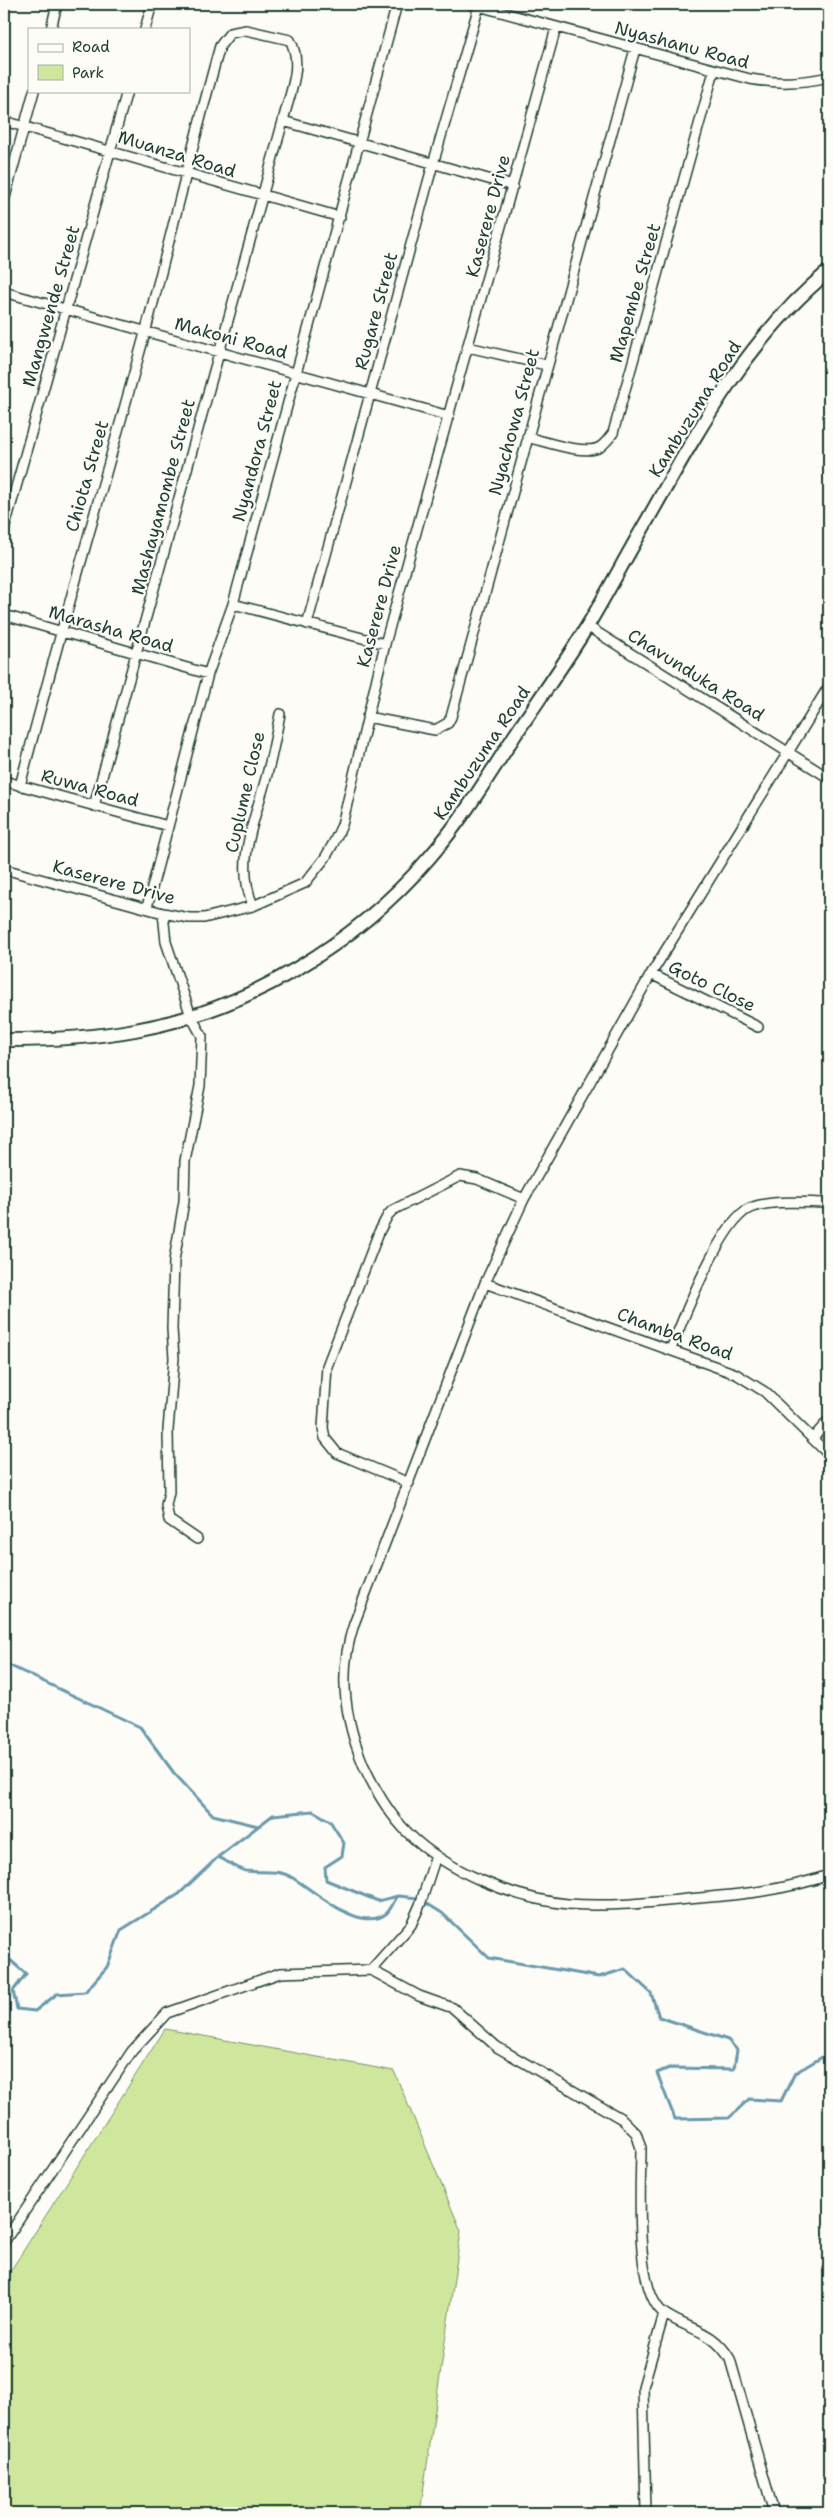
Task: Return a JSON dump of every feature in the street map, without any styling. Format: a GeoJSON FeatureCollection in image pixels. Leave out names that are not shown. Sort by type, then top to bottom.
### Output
{"type":"FeatureCollection","features":[{"type":"Feature","properties":{"kind":"main road","name":"Kambuzuma Road"},"geometry":{"type":"LineString","coordinates":[[4,1040],[104,1035],[137,1030],[191,1016],[229,1002],[267,984],[339,942],[387,903],[430,857],[464,813],[587,626],[705,420],[737,371],[759,340],[829,271]]}},
{"type":"Feature","properties":{"kind":"street"},"geometry":{"type":"LineString","coordinates":[[51,28],[57,4]]}},
{"type":"Feature","properties":{"kind":"street"},"geometry":{"type":"LineString","coordinates":[[145,28],[152,4]]}},
{"type":"Feature","properties":{"kind":"street","name":"Nyandora Street"},"geometry":{"type":"LineString","coordinates":[[147,907],[208,674],[233,604],[294,372],[340,217],[397,4]]}},
{"type":"Feature","properties":{"kind":"street","name":"Nyashanu Road"},"geometry":{"type":"LineString","coordinates":[[475,5],[714,71],[775,84],[800,83],[829,77]]}},
{"type":"Feature","properties":{"kind":"street","name":"Rugare Street"},"geometry":{"type":"LineString","coordinates":[[307,624],[371,394],[475,5]]}},
{"type":"Feature","properties":{"kind":"street","name":"Kaserere Drive"},"geometry":{"type":"LineString","coordinates":[[4,869],[147,907],[163,913],[189,918],[204,918],[253,906],[305,883],[325,858],[342,825],[385,644],[556,28]]}},
{"type":"Feature","properties":{"kind":"street","name":"Chiota Street"},"geometry":{"type":"LineString","coordinates":[[20,786],[60,631],[145,332],[184,174],[220,46],[230,33],[246,30],[290,40],[296,50],[298,61],[283,121]]}},
{"type":"Feature","properties":{"kind":"street","name":"Nyachowa Street"},"geometry":{"type":"LineString","coordinates":[[367,718],[436,730],[448,723],[634,49]]}},
{"type":"Feature","properties":{"kind":"street","name":"Mapembe Street"},"geometry":{"type":"LineString","coordinates":[[527,437],[562,446],[593,450],[601,447],[613,433],[714,71]]}},
{"type":"Feature","properties":{"kind":"street"},"geometry":{"type":"LineString","coordinates":[[4,201],[34,92]]}},
{"type":"Feature","properties":{"kind":"street","name":"Mangwende Street"},"geometry":{"type":"LineString","coordinates":[[4,530],[127,92]]}},
{"type":"Feature","properties":{"kind":"street","name":"Muanza Road"},"geometry":{"type":"LineString","coordinates":[[4,121],[184,174],[340,217]]}},
{"type":"Feature","properties":{"kind":"street"},"geometry":{"type":"LineString","coordinates":[[283,121],[513,186]]}},
{"type":"Feature","properties":{"kind":"street","name":"Mashayamombe Street"},"geometry":{"type":"LineString","coordinates":[[94,806],[283,121]]}},
{"type":"Feature","properties":{"kind":"street","name":"Makoni Road"},"geometry":{"type":"LineString","coordinates":[[4,292],[449,416]]}},
{"type":"Feature","properties":{"kind":"street"},"geometry":{"type":"LineString","coordinates":[[468,347],[546,365]]}},
{"type":"Feature","properties":{"kind":"street"},"geometry":{"type":"LineString","coordinates":[[233,604],[385,644]]}},
{"type":"Feature","properties":{"kind":"street","name":"Marasha Road"},"geometry":{"type":"LineString","coordinates":[[4,615],[208,674]]}},
{"type":"Feature","properties":{"kind":"street","name":"Chavunduka Road"},"geometry":{"type":"LineString","coordinates":[[587,626],[829,778]]}},
{"type":"Feature","properties":{"kind":"street"},"geometry":{"type":"LineString","coordinates":[[829,686],[651,974],[524,1199],[485,1284],[349,1638],[344,1661],[344,1686],[355,1741],[374,1786],[404,1829],[436,1856],[484,1881],[510,1891],[548,1901],[582,1905],[655,1902],[760,1893],[829,1875]]}},
{"type":"Feature","properties":{"kind":"street","name":"Cuplume Close"},"geometry":{"type":"LineString","coordinates":[[253,906],[245,877],[245,863],[253,822],[266,777],[280,714]]}},
{"type":"Feature","properties":{"kind":"street","name":"Ruwa Road"},"geometry":{"type":"LineString","coordinates":[[4,781],[168,826]]}},
{"type":"Feature","properties":{"kind":"street"},"geometry":{"type":"LineString","coordinates":[[163,913],[166,942],[191,1016],[202,1036],[200,1086],[185,1161],[184,1200],[174,1261],[172,1329],[174,1358],[168,1430],[169,1492],[166,1505],[169,1520],[197,1539]]}},
{"type":"Feature","properties":{"kind":"street","name":"Goto Close"},"geometry":{"type":"LineString","coordinates":[[651,974],[758,1027]]}},
{"type":"Feature","properties":{"kind":"street"},"geometry":{"type":"LineString","coordinates":[[409,1483],[337,1453],[330,1447],[323,1428],[327,1366],[379,1232],[388,1215],[393,1210],[460,1176],[476,1179],[524,1199]]}},
{"type":"Feature","properties":{"kind":"street"},"geometry":{"type":"LineString","coordinates":[[671,1349],[707,1267],[739,1214],[748,1208],[768,1204],[829,1203]]}},
{"type":"Feature","properties":{"kind":"street","name":"Chamba Road"},"geometry":{"type":"LineString","coordinates":[[485,1284],[671,1349],[747,1379],[765,1392],[829,1455]]}},
{"type":"Feature","properties":{"kind":"street"},"geometry":{"type":"LineString","coordinates":[[813,1438],[829,1420]]}},
{"type":"Feature","properties":{"kind":"street"},"geometry":{"type":"LineString","coordinates":[[371,1970],[406,1932],[428,1885],[436,1856]]}},
{"type":"Feature","properties":{"kind":"street"},"geometry":{"type":"LineString","coordinates":[[4,2242],[132,2051],[167,2013],[280,1973],[371,1970],[419,1996],[453,2008],[497,2047],[570,2088],[630,2126],[636,2133],[641,2148],[641,2207],[646,2280],[652,2298],[664,2314],[715,2339],[730,2359],[774,2513]]}},
{"type":"Feature","properties":{"kind":"street"},"geometry":{"type":"LineString","coordinates":[[646,2513],[643,2387],[648,2364],[658,2339],[664,2314]]}},
{"type":"Feature","properties":{"kind":"green space"},"geometry":{"type":"Polygon","coordinates":[[[165,2029],[394,2071],[461,2231],[420,2513],[4,2513],[4,2281],[165,2029]]]}},
{"type":"Feature","properties":{"kind":"waterway"},"geometry":{"type":"LineString","coordinates":[[4,1663],[140,1727],[174,1773],[213,1815],[258,1826]]}},
{"type":"Feature","properties":{"kind":"waterway"},"geometry":{"type":"LineString","coordinates":[[4,1961],[10,1960],[26,1974],[13,1991],[17,2009],[35,2011],[57,1994],[85,1992],[107,1967],[121,1930],[179,1894],[218,1857],[273,1815],[313,1811],[330,1821],[344,1843],[342,1856],[325,1867],[326,1880],[378,1901],[398,1896],[418,1898],[442,1913],[489,1958],[599,1977],[625,1969],[651,1993],[659,2017],[728,2040],[737,2050],[734,2069],[669,2068],[657,2073],[675,2119],[729,2118],[749,2099],[781,2101],[795,2073],[829,2053]]}},
{"type":"Feature","properties":{"kind":"waterway"},"geometry":{"type":"LineString","coordinates":[[218,1857],[246,1871],[275,1872],[291,1877],[337,1908],[364,1918],[376,1918],[387,1913],[397,1897]]}}]}
